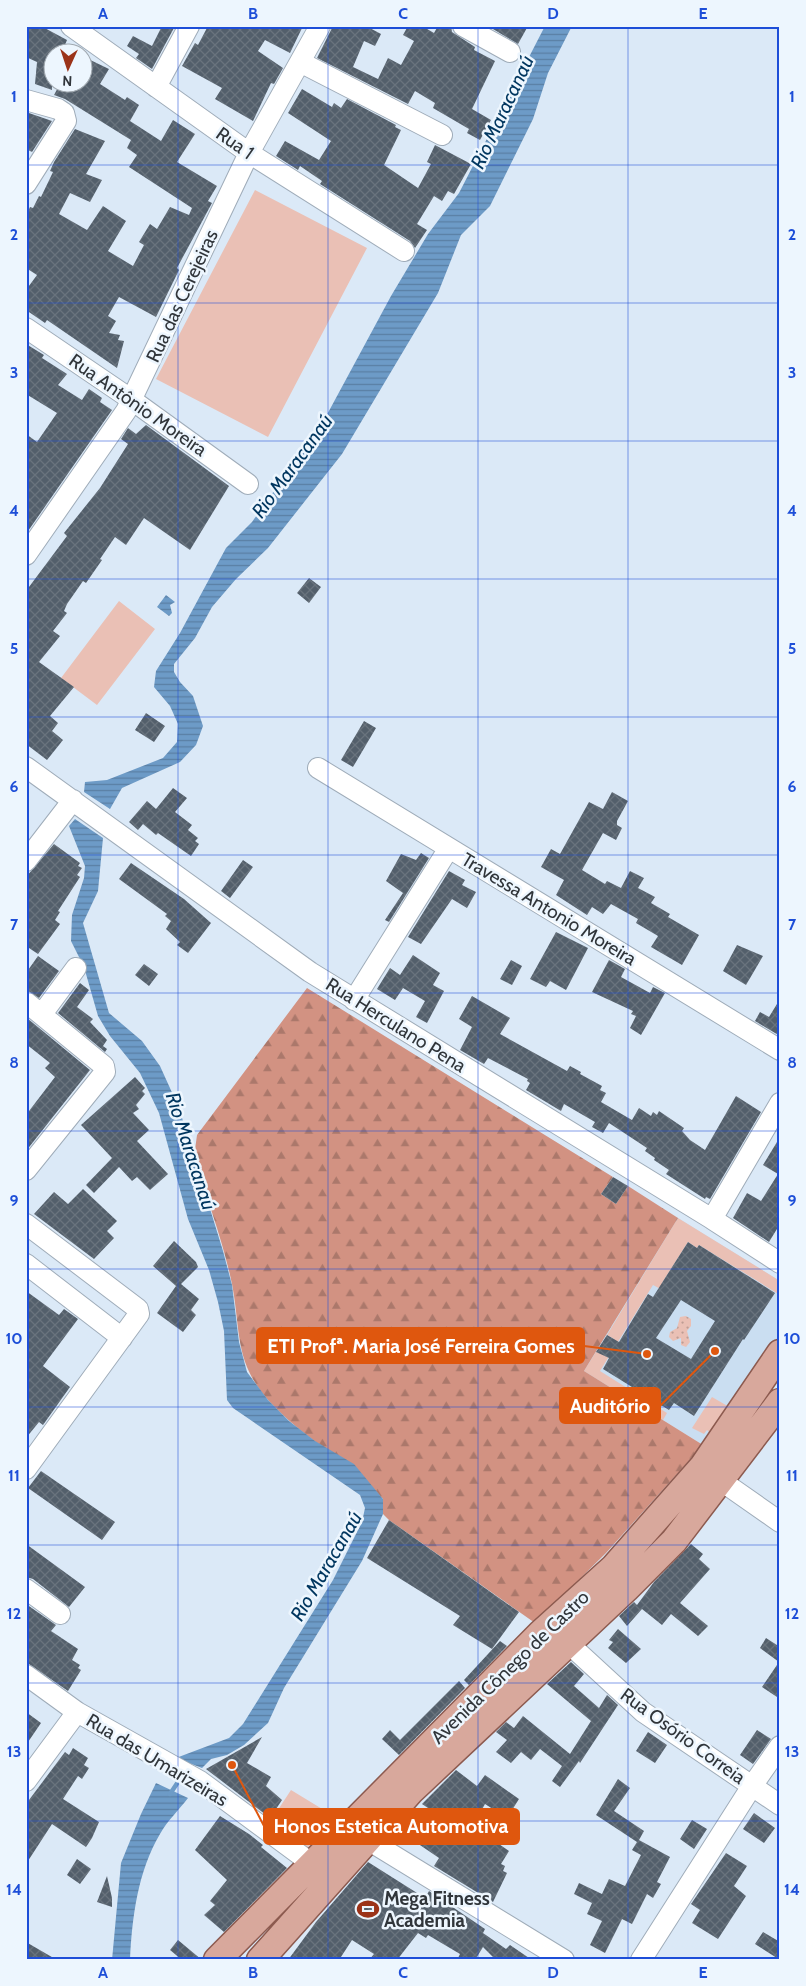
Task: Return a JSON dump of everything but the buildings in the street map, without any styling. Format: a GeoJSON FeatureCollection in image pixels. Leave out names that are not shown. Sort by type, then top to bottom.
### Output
{"type":"FeatureCollection","features":[{"type":"Feature","properties":{"kind":"main road","name":"Avenida Cônego de Castro"},"geometry":{"type":"LineString","coordinates":[[260,1960],[357,1834],[541,1633],[614,1568],[703,1466],[780,1353]]}},
{"type":"Feature","properties":{"kind":"main road","name":"Avenida Cônego de Castro"},"geometry":{"type":"LineString","coordinates":[[217,1960],[311,1863],[357,1834],[410,1792],[626,1589],[674,1541],[780,1402]]}},
{"type":"Feature","properties":{"kind":"street"},"geometry":{"type":"LineString","coordinates":[[156,87],[188,26]]}},
{"type":"Feature","properties":{"kind":"street","name":"Rua das Cerejeiras"},"geometry":{"type":"LineString","coordinates":[[26,555],[119,423],[132,400],[250,153],[320,26]]}},
{"type":"Feature","properties":{"kind":"street"},"geometry":{"type":"LineString","coordinates":[[463,26],[510,52]]}},
{"type":"Feature","properties":{"kind":"street","name":"Rua 1"},"geometry":{"type":"LineString","coordinates":[[76,28],[250,153],[404,251]]}},
{"type":"Feature","properties":{"kind":"street"},"geometry":{"type":"LineString","coordinates":[[300,62],[442,135]]}},
{"type":"Feature","properties":{"kind":"street"},"geometry":{"type":"LineString","coordinates":[[26,100],[58,109],[64,113],[66,121],[26,184]]}},
{"type":"Feature","properties":{"kind":"street","name":"Rua Antônio Moreira"},"geometry":{"type":"LineString","coordinates":[[26,328],[132,400],[248,484]]}},
{"type":"Feature","properties":{"kind":"street","name":"Rua Herculano Pena"},"geometry":{"type":"LineString","coordinates":[[26,766],[310,972],[712,1219],[780,1263]]}},
{"type":"Feature","properties":{"kind":"street","name":"Travessa Antonio Moreira"},"geometry":{"type":"LineString","coordinates":[[318,768],[780,1050]]}},
{"type":"Feature","properties":{"kind":"street"},"geometry":{"type":"LineString","coordinates":[[26,861],[76,802]]}},
{"type":"Feature","properties":{"kind":"street"},"geometry":{"type":"LineString","coordinates":[[354,1000],[449,848]]}},
{"type":"Feature","properties":{"kind":"street"},"geometry":{"type":"LineString","coordinates":[[42,1014],[76,968]]}},
{"type":"Feature","properties":{"kind":"street"},"geometry":{"type":"LineString","coordinates":[[26,1002],[104,1066],[105,1072],[26,1170]]}},
{"type":"Feature","properties":{"kind":"street"},"geometry":{"type":"LineString","coordinates":[[712,1219],[780,1103]]}},
{"type":"Feature","properties":{"kind":"street"},"geometry":{"type":"LineString","coordinates":[[26,1224],[138,1309],[139,1314],[26,1469]]}},
{"type":"Feature","properties":{"kind":"street"},"geometry":{"type":"LineString","coordinates":[[26,1264],[122,1338]]}},
{"type":"Feature","properties":{"kind":"street"},"geometry":{"type":"LineString","coordinates":[[720,1480],[780,1522]]}},
{"type":"Feature","properties":{"kind":"street"},"geometry":{"type":"LineString","coordinates":[[26,1589],[60,1614]]}},
{"type":"Feature","properties":{"kind":"street","name":"Rua Osório Correia"},"geometry":{"type":"LineString","coordinates":[[568,1643],[643,1712],[780,1805]]}},
{"type":"Feature","properties":{"kind":"street","name":"Rua das Umarizeiras"},"geometry":{"type":"LineString","coordinates":[[26,1675],[77,1712],[200,1781],[311,1863]]}},
{"type":"Feature","properties":{"kind":"street"},"geometry":{"type":"LineString","coordinates":[[26,1781],[77,1712]]}},
{"type":"Feature","properties":{"kind":"street"},"geometry":{"type":"LineString","coordinates":[[641,1960],[752,1786],[780,1746]]}},
{"type":"Feature","properties":{"kind":"street"},"geometry":{"type":"LineString","coordinates":[[357,1834],[564,1960]]}},
{"type":"Feature","properties":{"kind":"shaded area"},"geometry":{"type":"Polygon","coordinates":[[[255,190],[367,248],[268,437],[156,379],[255,190]]]}},
{"type":"Feature","properties":{"kind":"shaded area"},"geometry":{"type":"Polygon","coordinates":[[[119,601],[155,629],[97,705],[61,678],[119,601]]]}},
{"type":"Feature","properties":{"kind":"shaded area"},"geometry":{"type":"Polygon","coordinates":[[[678,1218],[780,1281],[780,1336],[703,1445],[584,1371],[678,1218]]]}},
{"type":"Feature","properties":{"kind":"shaded area"},"geometry":{"type":"Polygon","coordinates":[[[678,1218],[780,1281],[780,1295],[699,1245],[697,1248],[688,1242],[662,1283],[668,1293],[653,1285],[600,1371],[667,1413],[663,1420],[584,1371],[596,1352],[614,1339],[607,1335],[678,1218]]]}},
{"type":"Feature","properties":{"kind":"shaded area"},"geometry":{"type":"Polygon","coordinates":[[[686,1316],[691,1319],[691,1326],[687,1331],[690,1342],[686,1347],[681,1345],[681,1338],[673,1341],[669,1337],[670,1332],[677,1328],[680,1317],[686,1316]]]}},
{"type":"Feature","properties":{"kind":"shaded area"},"geometry":{"type":"Polygon","coordinates":[[[712,1397],[731,1408],[725,1417],[722,1415],[718,1419],[721,1422],[711,1434],[707,1430],[704,1434],[692,1428],[712,1397]]]}},
{"type":"Feature","properties":{"kind":"shaded area"},"geometry":{"type":"Polygon","coordinates":[[[291,1790],[337,1818],[304,1851],[270,1822],[291,1790]]]}},
{"type":"Feature","properties":{"kind":"green space"},"geometry":{"type":"Polygon","coordinates":[[[307,988],[613,1177],[601,1194],[616,1204],[628,1186],[678,1218],[584,1371],[703,1445],[606,1553],[535,1623],[389,1520],[383,1514],[383,1499],[370,1485],[281,1414],[268,1400],[257,1386],[244,1359],[238,1331],[232,1284],[194,1157],[197,1135],[307,988]]]}},
{"type":"Feature","properties":{"kind":"water","name":"Rio Maracanaú"},"geometry":{"type":"Polygon","coordinates":[[[545,26],[572,26],[548,73],[533,119],[490,206],[461,235],[438,293],[342,454],[268,548],[236,579],[212,607],[195,638],[174,664],[174,672],[180,682],[193,696],[203,726],[196,745],[180,762],[122,788],[110,809],[84,792],[85,782],[107,780],[163,758],[177,742],[178,724],[170,706],[154,687],[156,671],[180,633],[226,548],[252,522],[323,422],[391,296],[428,234],[459,193],[545,26]]]}},
{"type":"Feature","properties":{"kind":"water"},"geometry":{"type":"Polygon","coordinates":[[[166,595],[175,602],[170,605],[172,613],[169,616],[157,607],[166,595]]]}},
{"type":"Feature","properties":{"kind":"water"},"geometry":{"type":"Polygon","coordinates":[[[75,819],[103,838],[98,891],[83,923],[109,1013],[142,1041],[160,1066],[179,1108],[232,1285],[239,1342],[247,1372],[268,1400],[289,1421],[315,1441],[354,1464],[383,1499],[383,1514],[362,1561],[284,1688],[268,1723],[244,1745],[227,1755],[211,1759],[202,1768],[176,1758],[229,1738],[243,1724],[333,1580],[362,1522],[365,1508],[360,1495],[233,1408],[227,1400],[224,1331],[218,1302],[209,1270],[188,1219],[159,1113],[140,1073],[110,1036],[98,1016],[84,967],[71,941],[72,915],[84,878],[85,866],[69,826],[75,819]]]}},
{"type":"Feature","properties":{"kind":"water"},"geometry":{"type":"Polygon","coordinates":[[[156,1783],[188,1798],[163,1829],[146,1863],[132,1927],[130,1960],[112,1960],[121,1863],[156,1783]]]}},
{"type":"Feature","properties":{"kind":"waterway","name":"Rio Maracanaú"},"geometry":{"type":"LineString","coordinates":[[170,1794],[182,1776]]}},
{"type":"Feature","properties":{"kind":"place","name":"Auditório"},"geometry":{"type":"Point","coordinates":[715,1351]}},
{"type":"Feature","properties":{"kind":"place","name":"ETI Profª. Maria José Ferreira Gomes"},"geometry":{"type":"Point","coordinates":[647,1354]}},
{"type":"Feature","properties":{"kind":"place","name":"Honos Estetica Automotiva"},"geometry":{"type":"Point","coordinates":[232,1765]}},
{"type":"Feature","properties":{"kind":"place","name":"Mega Fitness Academia"},"geometry":{"type":"Point","coordinates":[368,1909]}}]}
